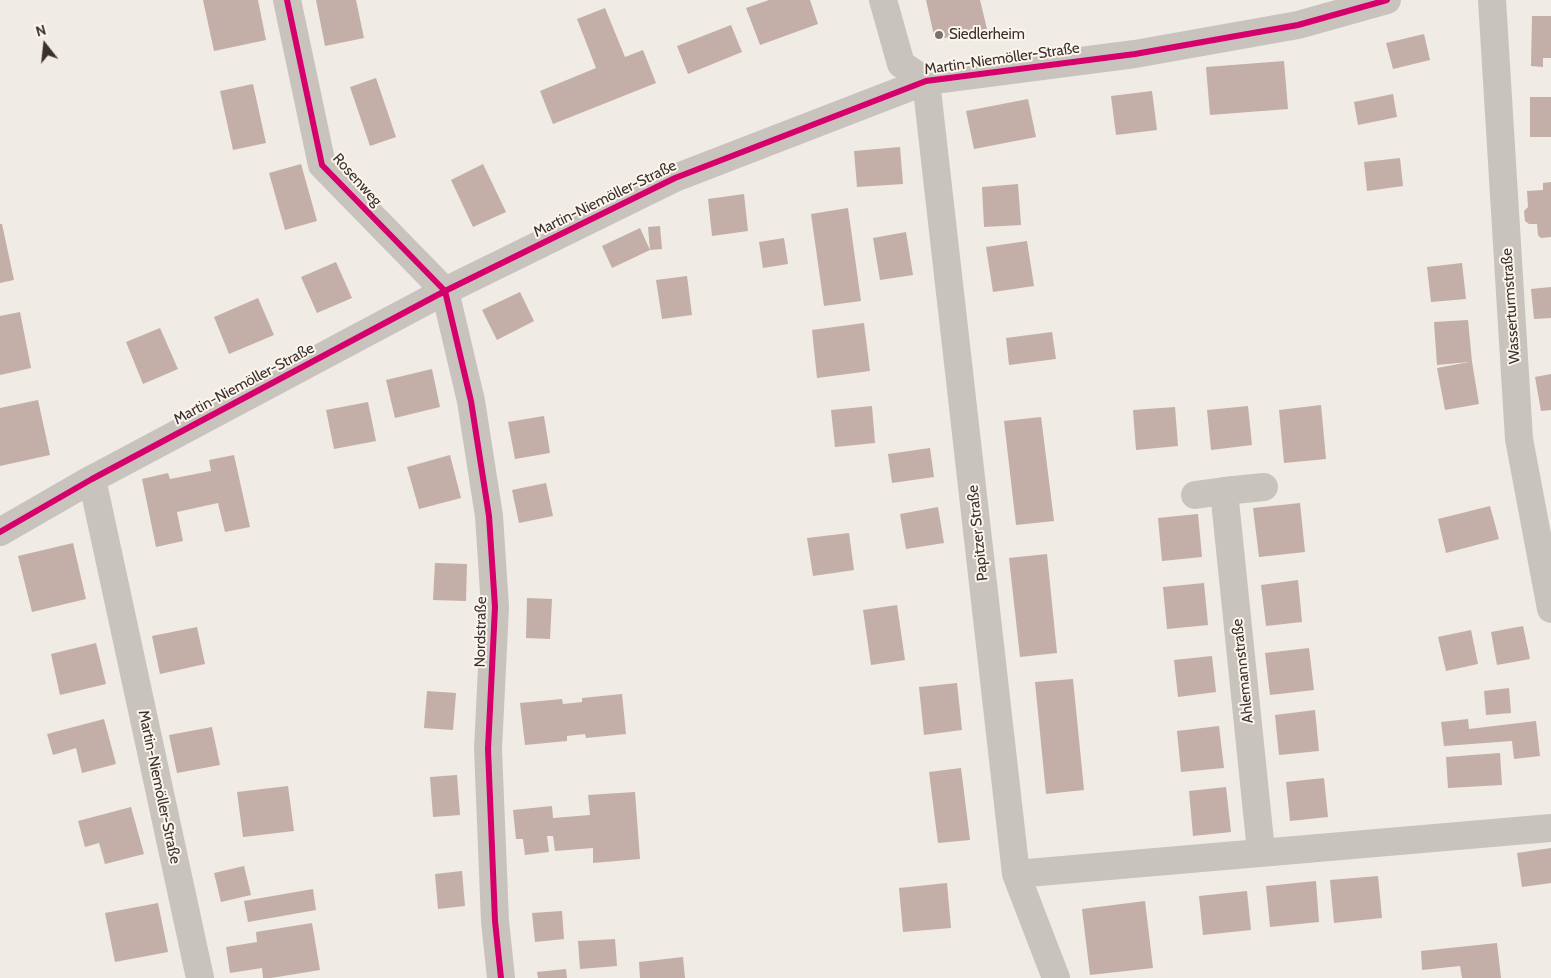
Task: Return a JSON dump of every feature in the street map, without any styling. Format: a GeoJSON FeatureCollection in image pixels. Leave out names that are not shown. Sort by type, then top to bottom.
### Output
{"type":"FeatureCollection","features":[{"type":"Feature","properties":{"kind":"street","name":"Rosenweg"},"geometry":{"type":"LineString","coordinates":[[287,0],[322,165],[445,291]]}},
{"type":"Feature","properties":{"kind":"street"},"geometry":{"type":"LineString","coordinates":[[883,0],[902,64],[926,81]]}},
{"type":"Feature","properties":{"kind":"street","name":"Martin-Niemöller-Straße"},"geometry":{"type":"LineString","coordinates":[[0,532],[92,479],[445,291],[675,178],[926,81],[1154,51],[1298,25],[1387,0]]}},
{"type":"Feature","properties":{"kind":"street","name":"Wasserturmstraße"},"geometry":{"type":"LineString","coordinates":[[1492,0],[1520,439],[1551,609]]}},
{"type":"Feature","properties":{"kind":"street","name":"Papitzer Straße"},"geometry":{"type":"LineString","coordinates":[[926,81],[1016,874],[1056,978]]}},
{"type":"Feature","properties":{"kind":"street","name":"Nordstraße"},"geometry":{"type":"LineString","coordinates":[[445,291],[471,401],[489,516],[495,607],[488,749],[495,921],[501,978]]}},
{"type":"Feature","properties":{"kind":"street","name":"Martin-Niemöller-Straße"},"geometry":{"type":"LineString","coordinates":[[92,479],[200,978]]}},
{"type":"Feature","properties":{"kind":"street"},"geometry":{"type":"LineString","coordinates":[[1195,496],[1264,487]]}},
{"type":"Feature","properties":{"kind":"street","name":"Ahlemannstraße"},"geometry":{"type":"LineString","coordinates":[[1224,491],[1262,851]]}},
{"type":"Feature","properties":{"kind":"street"},"geometry":{"type":"LineString","coordinates":[[1016,874],[1262,851],[1551,828]]}},
{"type":"Feature","properties":{"kind":"building"},"geometry":{"type":"Polygon","coordinates":[[[203,0],[258,0],[266,40],[214,51],[203,0]]]}},
{"type":"Feature","properties":{"kind":"building"},"geometry":{"type":"Polygon","coordinates":[[[316,0],[356,0],[364,38],[325,46],[316,0]]]}},
{"type":"Feature","properties":{"kind":"building"},"geometry":{"type":"Polygon","coordinates":[[[769,0],[810,0],[818,24],[760,45],[746,8],[769,0]]]}},
{"type":"Feature","properties":{"kind":"building"},"geometry":{"type":"Polygon","coordinates":[[[926,0],[980,0],[987,29],[935,40],[926,0]]]}},
{"type":"Feature","properties":{"kind":"building"},"geometry":{"type":"Polygon","coordinates":[[[605,8],[625,57],[643,50],[656,83],[553,124],[540,91],[596,68],[577,19],[605,8]]]}},
{"type":"Feature","properties":{"kind":"building"},"geometry":{"type":"Polygon","coordinates":[[[1532,16],[1551,16],[1551,58],[1543,58],[1543,67],[1531,66],[1532,16]]]}},
{"type":"Feature","properties":{"kind":"building"},"geometry":{"type":"Polygon","coordinates":[[[731,25],[742,52],[688,74],[677,46],[731,25]]]}},
{"type":"Feature","properties":{"kind":"building"},"geometry":{"type":"Polygon","coordinates":[[[1424,34],[1430,60],[1393,69],[1386,43],[1424,34]]]}},
{"type":"Feature","properties":{"kind":"building"},"geometry":{"type":"Polygon","coordinates":[[[1284,61],[1288,109],[1210,115],[1206,67],[1284,61]]]}},
{"type":"Feature","properties":{"kind":"building"},"geometry":{"type":"Polygon","coordinates":[[[376,78],[396,137],[370,146],[350,87],[376,78]]]}},
{"type":"Feature","properties":{"kind":"building"},"geometry":{"type":"Polygon","coordinates":[[[253,84],[266,143],[233,150],[220,91],[253,84]]]}},
{"type":"Feature","properties":{"kind":"building"},"geometry":{"type":"Polygon","coordinates":[[[1152,91],[1157,130],[1116,135],[1111,96],[1152,91]]]}},
{"type":"Feature","properties":{"kind":"building"},"geometry":{"type":"Polygon","coordinates":[[[1393,94],[1397,117],[1358,125],[1354,102],[1393,94]]]}},
{"type":"Feature","properties":{"kind":"building"},"geometry":{"type":"Polygon","coordinates":[[[1530,97],[1551,97],[1551,137],[1530,137],[1530,97]]]}},
{"type":"Feature","properties":{"kind":"building"},"geometry":{"type":"Polygon","coordinates":[[[1028,99],[1036,137],[974,149],[966,111],[1028,99]]]}},
{"type":"Feature","properties":{"kind":"building"},"geometry":{"type":"Polygon","coordinates":[[[900,147],[903,184],[857,187],[854,151],[900,147]]]}},
{"type":"Feature","properties":{"kind":"building"},"geometry":{"type":"Polygon","coordinates":[[[1400,158],[1403,186],[1367,191],[1364,162],[1400,158]]]}},
{"type":"Feature","properties":{"kind":"building"},"geometry":{"type":"Polygon","coordinates":[[[301,164],[317,221],[285,230],[269,173],[301,164]]]}},
{"type":"Feature","properties":{"kind":"building"},"geometry":{"type":"Polygon","coordinates":[[[483,164],[506,212],[473,227],[451,180],[483,164]]]}},
{"type":"Feature","properties":{"kind":"building"},"geometry":{"type":"Polygon","coordinates":[[[1551,182],[1551,237],[1541,238],[1538,235],[1537,224],[1529,224],[1525,221],[1524,211],[1528,207],[1527,191],[1543,190],[1543,183],[1551,182]]]}},
{"type":"Feature","properties":{"kind":"building"},"geometry":{"type":"Polygon","coordinates":[[[1018,184],[1021,225],[984,227],[982,187],[1018,184]]]}},
{"type":"Feature","properties":{"kind":"building"},"geometry":{"type":"Polygon","coordinates":[[[744,194],[748,231],[712,236],[708,199],[744,194]]]}},
{"type":"Feature","properties":{"kind":"building"},"geometry":{"type":"Polygon","coordinates":[[[848,208],[861,301],[824,306],[811,214],[848,208]]]}},
{"type":"Feature","properties":{"kind":"building"},"geometry":{"type":"Polygon","coordinates":[[[0,224],[2,224],[14,280],[0,283],[0,224]]]}},
{"type":"Feature","properties":{"kind":"building"},"geometry":{"type":"Polygon","coordinates":[[[660,226],[662,249],[650,250],[648,227],[660,226]]]}},
{"type":"Feature","properties":{"kind":"building"},"geometry":{"type":"Polygon","coordinates":[[[640,228],[650,250],[612,268],[602,246],[640,228]]]}},
{"type":"Feature","properties":{"kind":"building"},"geometry":{"type":"Polygon","coordinates":[[[906,232],[913,275],[880,280],[873,238],[906,232]]]}},
{"type":"Feature","properties":{"kind":"building"},"geometry":{"type":"Polygon","coordinates":[[[784,238],[788,264],[763,268],[759,242],[784,238]]]}},
{"type":"Feature","properties":{"kind":"building"},"geometry":{"type":"Polygon","coordinates":[[[1027,241],[1034,286],[993,292],[986,247],[1027,241]]]}},
{"type":"Feature","properties":{"kind":"building"},"geometry":{"type":"Polygon","coordinates":[[[336,262],[352,298],[317,313],[301,277],[336,262]]]}},
{"type":"Feature","properties":{"kind":"building"},"geometry":{"type":"Polygon","coordinates":[[[1462,263],[1466,299],[1431,302],[1427,267],[1462,263]]]}},
{"type":"Feature","properties":{"kind":"building"},"geometry":{"type":"Polygon","coordinates":[[[687,276],[692,315],[662,319],[656,280],[687,276]]]}},
{"type":"Feature","properties":{"kind":"building"},"geometry":{"type":"Polygon","coordinates":[[[1551,287],[1551,318],[1534,319],[1531,289],[1551,287]]]}},
{"type":"Feature","properties":{"kind":"building"},"geometry":{"type":"Polygon","coordinates":[[[520,292],[534,321],[497,340],[482,310],[520,292]]]}},
{"type":"Feature","properties":{"kind":"building"},"geometry":{"type":"Polygon","coordinates":[[[258,298],[274,335],[229,354],[214,317],[258,298]]]}},
{"type":"Feature","properties":{"kind":"building"},"geometry":{"type":"Polygon","coordinates":[[[20,312],[31,368],[0,375],[0,316],[20,312]]]}},
{"type":"Feature","properties":{"kind":"building"},"geometry":{"type":"Polygon","coordinates":[[[1468,320],[1479,404],[1445,410],[1437,368],[1469,362],[1437,365],[1434,322],[1468,320]]]}},
{"type":"Feature","properties":{"kind":"building"},"geometry":{"type":"Polygon","coordinates":[[[864,323],[870,371],[817,378],[812,330],[864,323]]]}},
{"type":"Feature","properties":{"kind":"building"},"geometry":{"type":"Polygon","coordinates":[[[160,328],[178,369],[143,384],[126,342],[160,328]]]}},
{"type":"Feature","properties":{"kind":"building"},"geometry":{"type":"Polygon","coordinates":[[[1052,332],[1056,359],[1009,365],[1006,338],[1052,332]]]}},
{"type":"Feature","properties":{"kind":"building"},"geometry":{"type":"Polygon","coordinates":[[[432,369],[440,407],[395,418],[386,380],[432,369]]]}},
{"type":"Feature","properties":{"kind":"building"},"geometry":{"type":"Polygon","coordinates":[[[1551,374],[1551,410],[1541,411],[1535,377],[1551,374]]]}},
{"type":"Feature","properties":{"kind":"building"},"geometry":{"type":"Polygon","coordinates":[[[38,400],[50,455],[0,466],[0,408],[38,400]]]}},
{"type":"Feature","properties":{"kind":"building"},"geometry":{"type":"Polygon","coordinates":[[[368,402],[376,441],[334,449],[326,410],[368,402]]]}},
{"type":"Feature","properties":{"kind":"building"},"geometry":{"type":"Polygon","coordinates":[[[1321,405],[1326,459],[1284,463],[1279,410],[1321,405]]]}},
{"type":"Feature","properties":{"kind":"building"},"geometry":{"type":"Polygon","coordinates":[[[872,406],[875,443],[835,447],[831,410],[872,406]]]}},
{"type":"Feature","properties":{"kind":"building"},"geometry":{"type":"Polygon","coordinates":[[[1248,406],[1252,445],[1211,450],[1207,410],[1248,406]]]}},
{"type":"Feature","properties":{"kind":"building"},"geometry":{"type":"Polygon","coordinates":[[[1175,407],[1178,446],[1136,450],[1133,410],[1175,407]]]}},
{"type":"Feature","properties":{"kind":"building"},"geometry":{"type":"Polygon","coordinates":[[[544,416],[550,453],[515,459],[508,422],[544,416]]]}},
{"type":"Feature","properties":{"kind":"building"},"geometry":{"type":"Polygon","coordinates":[[[1041,417],[1054,521],[1016,525],[1004,421],[1041,417]]]}},
{"type":"Feature","properties":{"kind":"building"},"geometry":{"type":"Polygon","coordinates":[[[930,448],[934,477],[892,483],[888,454],[930,448]]]}},
{"type":"Feature","properties":{"kind":"building"},"geometry":{"type":"Polygon","coordinates":[[[234,455],[250,527],[225,532],[218,503],[177,512],[183,541],[156,547],[142,479],[168,473],[170,479],[211,471],[209,460],[234,455]]]}},
{"type":"Feature","properties":{"kind":"building"},"geometry":{"type":"Polygon","coordinates":[[[450,455],[461,498],[419,509],[407,467],[450,455]]]}},
{"type":"Feature","properties":{"kind":"building"},"geometry":{"type":"Polygon","coordinates":[[[546,483],[553,516],[519,523],[512,490],[546,483]]]}},
{"type":"Feature","properties":{"kind":"building"},"geometry":{"type":"Polygon","coordinates":[[[1300,503],[1305,552],[1259,557],[1253,508],[1300,503]]]}},
{"type":"Feature","properties":{"kind":"building"},"geometry":{"type":"Polygon","coordinates":[[[1490,506],[1499,539],[1446,553],[1438,519],[1490,506]]]}},
{"type":"Feature","properties":{"kind":"building"},"geometry":{"type":"Polygon","coordinates":[[[938,507],[944,543],[906,549],[900,514],[938,507]]]}},
{"type":"Feature","properties":{"kind":"building"},"geometry":{"type":"Polygon","coordinates":[[[1198,514],[1202,557],[1162,561],[1158,518],[1198,514]]]}},
{"type":"Feature","properties":{"kind":"building"},"geometry":{"type":"Polygon","coordinates":[[[849,533],[854,570],[813,576],[807,538],[849,533]]]}},
{"type":"Feature","properties":{"kind":"building"},"geometry":{"type":"Polygon","coordinates":[[[73,543],[86,599],[32,612],[18,556],[73,543]]]}},
{"type":"Feature","properties":{"kind":"building"},"geometry":{"type":"Polygon","coordinates":[[[1047,554],[1057,653],[1020,657],[1009,558],[1047,554]]]}},
{"type":"Feature","properties":{"kind":"building"},"geometry":{"type":"Polygon","coordinates":[[[435,563],[467,564],[466,601],[433,600],[435,563]]]}},
{"type":"Feature","properties":{"kind":"building"},"geometry":{"type":"Polygon","coordinates":[[[1298,580],[1302,622],[1266,626],[1261,585],[1298,580]]]}},
{"type":"Feature","properties":{"kind":"building"},"geometry":{"type":"Polygon","coordinates":[[[1204,583],[1208,625],[1167,629],[1163,587],[1204,583]]]}},
{"type":"Feature","properties":{"kind":"building"},"geometry":{"type":"Polygon","coordinates":[[[527,598],[552,599],[550,639],[526,638],[527,598]]]}},
{"type":"Feature","properties":{"kind":"building"},"geometry":{"type":"Polygon","coordinates":[[[897,605],[905,660],[871,665],[863,610],[897,605]]]}},
{"type":"Feature","properties":{"kind":"building"},"geometry":{"type":"Polygon","coordinates":[[[1523,626],[1530,659],[1497,665],[1491,632],[1523,626]]]}},
{"type":"Feature","properties":{"kind":"building"},"geometry":{"type":"Polygon","coordinates":[[[197,627],[205,664],[160,674],[152,636],[197,627]]]}},
{"type":"Feature","properties":{"kind":"building"},"geometry":{"type":"Polygon","coordinates":[[[1471,630],[1478,664],[1446,671],[1438,637],[1471,630]]]}},
{"type":"Feature","properties":{"kind":"building"},"geometry":{"type":"Polygon","coordinates":[[[96,643],[106,684],[60,695],[51,654],[96,643]]]}},
{"type":"Feature","properties":{"kind":"building"},"geometry":{"type":"Polygon","coordinates":[[[1309,648],[1314,690],[1270,695],[1265,653],[1309,648]]]}},
{"type":"Feature","properties":{"kind":"building"},"geometry":{"type":"Polygon","coordinates":[[[1212,656],[1216,692],[1178,697],[1174,660],[1212,656]]]}},
{"type":"Feature","properties":{"kind":"building"},"geometry":{"type":"Polygon","coordinates":[[[1073,679],[1084,790],[1046,794],[1035,682],[1073,679]]]}},
{"type":"Feature","properties":{"kind":"building"},"geometry":{"type":"Polygon","coordinates":[[[957,683],[962,730],[924,735],[919,687],[957,683]]]}},
{"type":"Feature","properties":{"kind":"building"},"geometry":{"type":"Polygon","coordinates":[[[1509,688],[1511,713],[1486,715],[1484,691],[1509,688]]]}},
{"type":"Feature","properties":{"kind":"building"},"geometry":{"type":"Polygon","coordinates":[[[427,691],[456,693],[453,730],[424,728],[427,691]]]}},
{"type":"Feature","properties":{"kind":"building"},"geometry":{"type":"Polygon","coordinates":[[[622,694],[626,734],[586,738],[585,734],[567,736],[567,741],[525,745],[520,703],[562,699],[563,704],[582,702],[582,698],[622,694]]]}},
{"type":"Feature","properties":{"kind":"building"},"geometry":{"type":"Polygon","coordinates":[[[1315,710],[1319,751],[1279,755],[1275,715],[1315,710]]]}},
{"type":"Feature","properties":{"kind":"building"},"geometry":{"type":"Polygon","coordinates":[[[104,719],[116,764],[82,773],[76,748],[53,755],[47,734],[104,719]]]}},
{"type":"Feature","properties":{"kind":"building"},"geometry":{"type":"Polygon","coordinates":[[[1468,719],[1469,729],[1536,721],[1540,756],[1514,759],[1512,741],[1444,746],[1441,722],[1468,719]]]}},
{"type":"Feature","properties":{"kind":"building"},"geometry":{"type":"Polygon","coordinates":[[[1219,726],[1224,768],[1181,772],[1177,731],[1219,726]]]}},
{"type":"Feature","properties":{"kind":"building"},"geometry":{"type":"Polygon","coordinates":[[[212,727],[220,765],[177,773],[169,735],[212,727]]]}},
{"type":"Feature","properties":{"kind":"building"},"geometry":{"type":"Polygon","coordinates":[[[1500,753],[1502,785],[1448,788],[1446,757],[1500,753]]]}},
{"type":"Feature","properties":{"kind":"building"},"geometry":{"type":"Polygon","coordinates":[[[961,768],[970,840],[938,843],[929,772],[961,768]]]}},
{"type":"Feature","properties":{"kind":"building"},"geometry":{"type":"Polygon","coordinates":[[[457,775],[460,815],[433,817],[430,777],[457,775]]]}},
{"type":"Feature","properties":{"kind":"building"},"geometry":{"type":"Polygon","coordinates":[[[1324,778],[1328,817],[1290,821],[1286,782],[1324,778]]]}},
{"type":"Feature","properties":{"kind":"building"},"geometry":{"type":"Polygon","coordinates":[[[288,786],[294,831],[243,837],[237,792],[288,786]]]}},
{"type":"Feature","properties":{"kind":"building"},"geometry":{"type":"Polygon","coordinates":[[[1226,787],[1231,832],[1193,836],[1189,791],[1226,787]]]}},
{"type":"Feature","properties":{"kind":"building"},"geometry":{"type":"Polygon","coordinates":[[[635,792],[640,859],[593,863],[593,848],[555,851],[553,836],[547,836],[549,852],[525,855],[523,839],[516,839],[513,810],[552,806],[553,818],[590,815],[588,795],[635,792]]]}},
{"type":"Feature","properties":{"kind":"building"},"geometry":{"type":"Polygon","coordinates":[[[131,807],[144,854],[105,864],[99,843],[85,847],[78,821],[131,807]]]}},
{"type":"Feature","properties":{"kind":"building"},"geometry":{"type":"Polygon","coordinates":[[[1551,848],[1551,883],[1522,887],[1517,853],[1551,848]]]}},
{"type":"Feature","properties":{"kind":"building"},"geometry":{"type":"Polygon","coordinates":[[[244,866],[251,895],[221,902],[214,873],[244,866]]]}},
{"type":"Feature","properties":{"kind":"building"},"geometry":{"type":"Polygon","coordinates":[[[462,871],[465,906],[438,909],[435,874],[462,871]]]}},
{"type":"Feature","properties":{"kind":"building"},"geometry":{"type":"Polygon","coordinates":[[[1378,876],[1382,918],[1334,923],[1330,880],[1378,876]]]}},
{"type":"Feature","properties":{"kind":"building"},"geometry":{"type":"Polygon","coordinates":[[[1316,881],[1319,922],[1270,927],[1266,886],[1316,881]]]}},
{"type":"Feature","properties":{"kind":"building"},"geometry":{"type":"Polygon","coordinates":[[[947,883],[951,928],[903,932],[899,888],[947,883]]]}},
{"type":"Feature","properties":{"kind":"building"},"geometry":{"type":"Polygon","coordinates":[[[313,889],[316,910],[248,922],[244,901],[313,889]]]}},
{"type":"Feature","properties":{"kind":"building"},"geometry":{"type":"Polygon","coordinates":[[[1247,891],[1251,930],[1203,935],[1199,896],[1247,891]]]}},
{"type":"Feature","properties":{"kind":"building"},"geometry":{"type":"Polygon","coordinates":[[[1145,901],[1153,968],[1090,975],[1082,909],[1145,901]]]}},
{"type":"Feature","properties":{"kind":"building"},"geometry":{"type":"Polygon","coordinates":[[[158,903],[168,952],[115,962],[105,913],[158,903]]]}},
{"type":"Feature","properties":{"kind":"building"},"geometry":{"type":"Polygon","coordinates":[[[562,911],[564,939],[535,942],[532,913],[562,911]]]}},
{"type":"Feature","properties":{"kind":"building"},"geometry":{"type":"Polygon","coordinates":[[[312,923],[320,970],[271,978],[263,978],[262,968],[230,973],[226,947],[257,942],[256,932],[312,923]]]}},
{"type":"Feature","properties":{"kind":"building"},"geometry":{"type":"Polygon","coordinates":[[[615,939],[617,966],[580,969],[578,941],[615,939]]]}},
{"type":"Feature","properties":{"kind":"building"},"geometry":{"type":"Polygon","coordinates":[[[1497,943],[1501,978],[1462,978],[1460,966],[1422,970],[1421,951],[1497,943]]]}},
{"type":"Feature","properties":{"kind":"building"},"geometry":{"type":"Polygon","coordinates":[[[683,957],[685,978],[640,978],[639,962],[683,957]]]}},
{"type":"Feature","properties":{"kind":"building"},"geometry":{"type":"Polygon","coordinates":[[[566,969],[567,978],[538,978],[537,972],[566,969]]]}},
{"type":"Feature","properties":{"kind":"cycle path"},"geometry":{"type":"LineString","coordinates":[[287,0],[322,165],[445,291],[471,401],[489,516],[495,607],[488,749],[495,921],[501,978]]}},
{"type":"Feature","properties":{"kind":"cycle path"},"geometry":{"type":"LineString","coordinates":[[0,532],[92,479],[445,291],[675,178],[926,81],[1135,54],[1298,25],[1387,0]]}},
{"type":"Feature","properties":{"kind":"place","name":"Siedlerheim"},"geometry":{"type":"Point","coordinates":[939,35]}}]}
